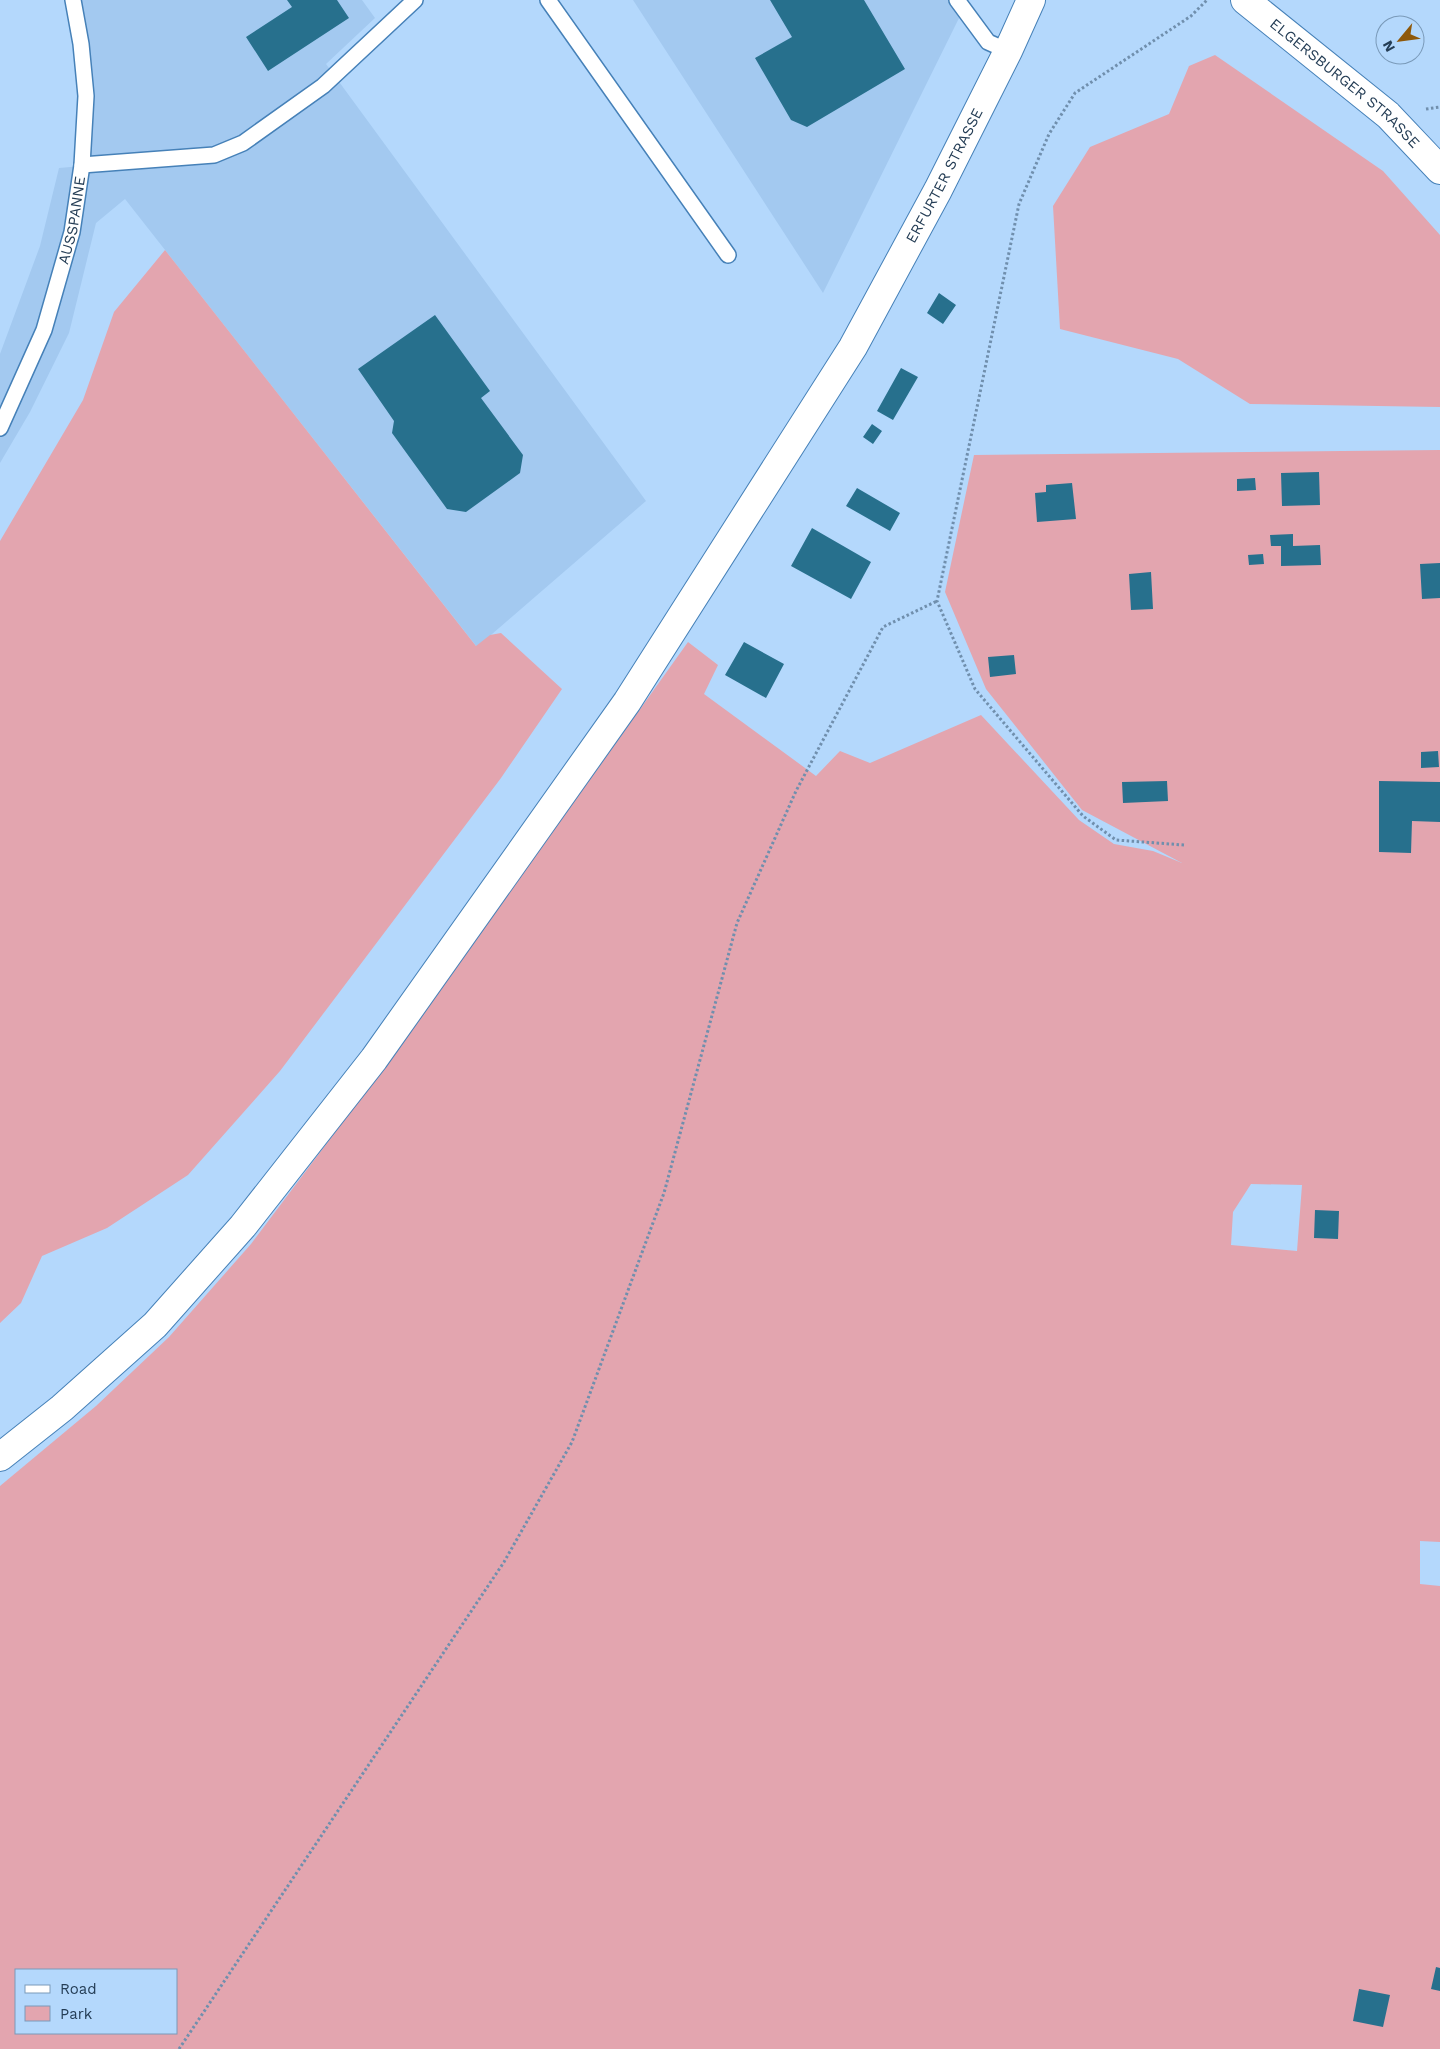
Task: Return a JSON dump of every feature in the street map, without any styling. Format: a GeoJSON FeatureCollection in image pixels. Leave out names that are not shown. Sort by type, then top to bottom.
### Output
{"type":"FeatureCollection","features":[{"type":"Feature","properties":{"kind":"main road","name":"ERFURTER STRASSE"},"geometry":{"type":"LineString","coordinates":[[0,1457],[62,1408],[155,1325],[243,1226],[374,1059],[627,702],[853,348],[938,190],[1008,51],[1031,0]]}},
{"type":"Feature","properties":{"kind":"main road","name":"ELGERSBURGER STRASSE"},"geometry":{"type":"LineString","coordinates":[[1245,0],[1388,115],[1440,170]]}},
{"type":"Feature","properties":{"kind":"lane","name":"AUSSPANNE"},"geometry":{"type":"LineString","coordinates":[[0,428],[44,330],[72,232],[82,166],[86,96],[74,0]]}},
{"type":"Feature","properties":{"kind":"lane"},"geometry":{"type":"LineString","coordinates":[[82,166],[214,155],[243,143],[323,86],[415,0]]}},
{"type":"Feature","properties":{"kind":"lane"},"geometry":{"type":"LineString","coordinates":[[548,0],[728,255]]}},
{"type":"Feature","properties":{"kind":"lane"},"geometry":{"type":"LineString","coordinates":[[957,0],[988,42],[1008,51]]}},
{"type":"Feature","properties":{"kind":"path"},"geometry":{"type":"LineString","coordinates":[[1184,844],[1116,840],[1083,816],[976,689],[937,601],[1020,204],[1049,134],[1075,93],[1191,16],[1207,0]]}},
{"type":"Feature","properties":{"kind":"path"},"geometry":{"type":"LineString","coordinates":[[179,2049],[504,1562],[572,1442],[664,1193],[737,924],[796,791],[883,627],[937,601]]}},
{"type":"Feature","properties":{"kind":"shaded area"},"geometry":{"type":"Polygon","coordinates":[[[73,0],[362,0],[375,18],[326,64],[646,501],[477,647],[125,199],[96,223],[69,333],[30,412],[0,463],[0,354],[40,246],[59,168],[82,166],[86,96],[73,0]]]}},
{"type":"Feature","properties":{"kind":"shaded area"},"geometry":{"type":"Polygon","coordinates":[[[633,0],[957,0],[963,10],[823,293],[633,0]]]}},
{"type":"Feature","properties":{"kind":"green space"},"geometry":{"type":"Polygon","coordinates":[[[1215,55],[1383,171],[1440,235],[1440,407],[1250,404],[1178,359],[1060,329],[1053,206],[1090,147],[1169,114],[1189,66],[1215,55]]]}},
{"type":"Feature","properties":{"kind":"green space"},"geometry":{"type":"Polygon","coordinates":[[[165,250],[476,646],[490,635],[501,633],[562,689],[501,778],[280,1071],[188,1175],[107,1228],[42,1256],[21,1303],[0,1323],[0,541],[83,400],[114,312],[165,250]]]}},
{"type":"Feature","properties":{"kind":"green space"},"geometry":{"type":"Polygon","coordinates":[[[1440,450],[1440,1542],[1420,1541],[1420,1584],[1440,1586],[1440,2049],[0,2049],[0,1486],[96,1406],[169,1337],[251,1244],[391,1058],[688,642],[718,665],[704,694],[816,776],[840,751],[870,763],[981,715],[1079,820],[1114,844],[1153,851],[1182,863],[1082,810],[986,689],[945,592],[974,455],[1440,450]],[[1251,1184],[1233,1212],[1231,1245],[1297,1251],[1302,1185],[1251,1184]]]}},
{"type":"Feature","properties":{"kind":"building"},"geometry":{"type":"Polygon","coordinates":[[[287,0],[337,0],[349,18],[268,71],[246,37],[292,7],[287,0]]]}},
{"type":"Feature","properties":{"kind":"building"},"geometry":{"type":"Polygon","coordinates":[[[770,0],[864,0],[905,69],[807,127],[791,120],[755,58],[792,37],[770,0]]]}},
{"type":"Feature","properties":{"kind":"building"},"geometry":{"type":"Polygon","coordinates":[[[939,293],[956,305],[943,324],[927,313],[939,293]]]}},
{"type":"Feature","properties":{"kind":"building"},"geometry":{"type":"Polygon","coordinates":[[[435,315],[490,391],[481,398],[523,455],[520,473],[466,512],[447,509],[392,433],[394,421],[358,369],[435,315]]]}},
{"type":"Feature","properties":{"kind":"building"},"geometry":{"type":"Polygon","coordinates":[[[901,368],[918,377],[893,420],[877,411],[901,368]]]}},
{"type":"Feature","properties":{"kind":"building"},"geometry":{"type":"Polygon","coordinates":[[[872,424],[882,431],[873,444],[863,437],[872,424]]]}},
{"type":"Feature","properties":{"kind":"building"},"geometry":{"type":"Polygon","coordinates":[[[1319,472],[1320,505],[1282,506],[1281,473],[1319,472]]]}},
{"type":"Feature","properties":{"kind":"building"},"geometry":{"type":"Polygon","coordinates":[[[1255,478],[1256,490],[1237,491],[1237,479],[1255,478]]]}},
{"type":"Feature","properties":{"kind":"building"},"geometry":{"type":"Polygon","coordinates":[[[1072,483],[1076,519],[1037,522],[1035,493],[1046,492],[1046,485],[1072,483]]]}},
{"type":"Feature","properties":{"kind":"building"},"geometry":{"type":"Polygon","coordinates":[[[857,488],[900,513],[890,531],[846,506],[857,488]]]}},
{"type":"Feature","properties":{"kind":"building"},"geometry":{"type":"Polygon","coordinates":[[[812,528],[871,562],[851,599],[791,566],[812,528]]]}},
{"type":"Feature","properties":{"kind":"building"},"geometry":{"type":"Polygon","coordinates":[[[1293,534],[1293,546],[1320,545],[1321,565],[1281,566],[1281,546],[1271,546],[1270,535],[1293,534]]]}},
{"type":"Feature","properties":{"kind":"building"},"geometry":{"type":"Polygon","coordinates":[[[1263,554],[1264,564],[1249,565],[1248,555],[1263,554]]]}},
{"type":"Feature","properties":{"kind":"building"},"geometry":{"type":"Polygon","coordinates":[[[1440,563],[1440,598],[1422,599],[1420,564],[1440,563]]]}},
{"type":"Feature","properties":{"kind":"building"},"geometry":{"type":"Polygon","coordinates":[[[1151,572],[1153,609],[1131,610],[1129,574],[1151,572]]]}},
{"type":"Feature","properties":{"kind":"building"},"geometry":{"type":"Polygon","coordinates":[[[744,642],[784,664],[766,698],[725,675],[744,642]]]}},
{"type":"Feature","properties":{"kind":"building"},"geometry":{"type":"Polygon","coordinates":[[[1014,655],[1016,674],[990,677],[988,657],[1014,655]]]}},
{"type":"Feature","properties":{"kind":"building"},"geometry":{"type":"Polygon","coordinates":[[[1438,751],[1439,767],[1421,768],[1421,752],[1438,751]]]}},
{"type":"Feature","properties":{"kind":"building"},"geometry":{"type":"Polygon","coordinates":[[[1167,781],[1168,801],[1123,803],[1122,782],[1167,781]]]}},
{"type":"Feature","properties":{"kind":"building"},"geometry":{"type":"Polygon","coordinates":[[[1379,781],[1440,782],[1440,822],[1412,821],[1411,853],[1379,852],[1379,781]]]}},
{"type":"Feature","properties":{"kind":"building"},"geometry":{"type":"Polygon","coordinates":[[[1315,1210],[1339,1211],[1338,1239],[1314,1238],[1315,1210]]]}},
{"type":"Feature","properties":{"kind":"building"},"geometry":{"type":"Polygon","coordinates":[[[1436,1967],[1440,1968],[1440,1991],[1431,1989],[1436,1967]]]}},
{"type":"Feature","properties":{"kind":"building"},"geometry":{"type":"Polygon","coordinates":[[[1359,1989],[1390,1995],[1383,2027],[1353,2021],[1359,1989]]]}}]}
